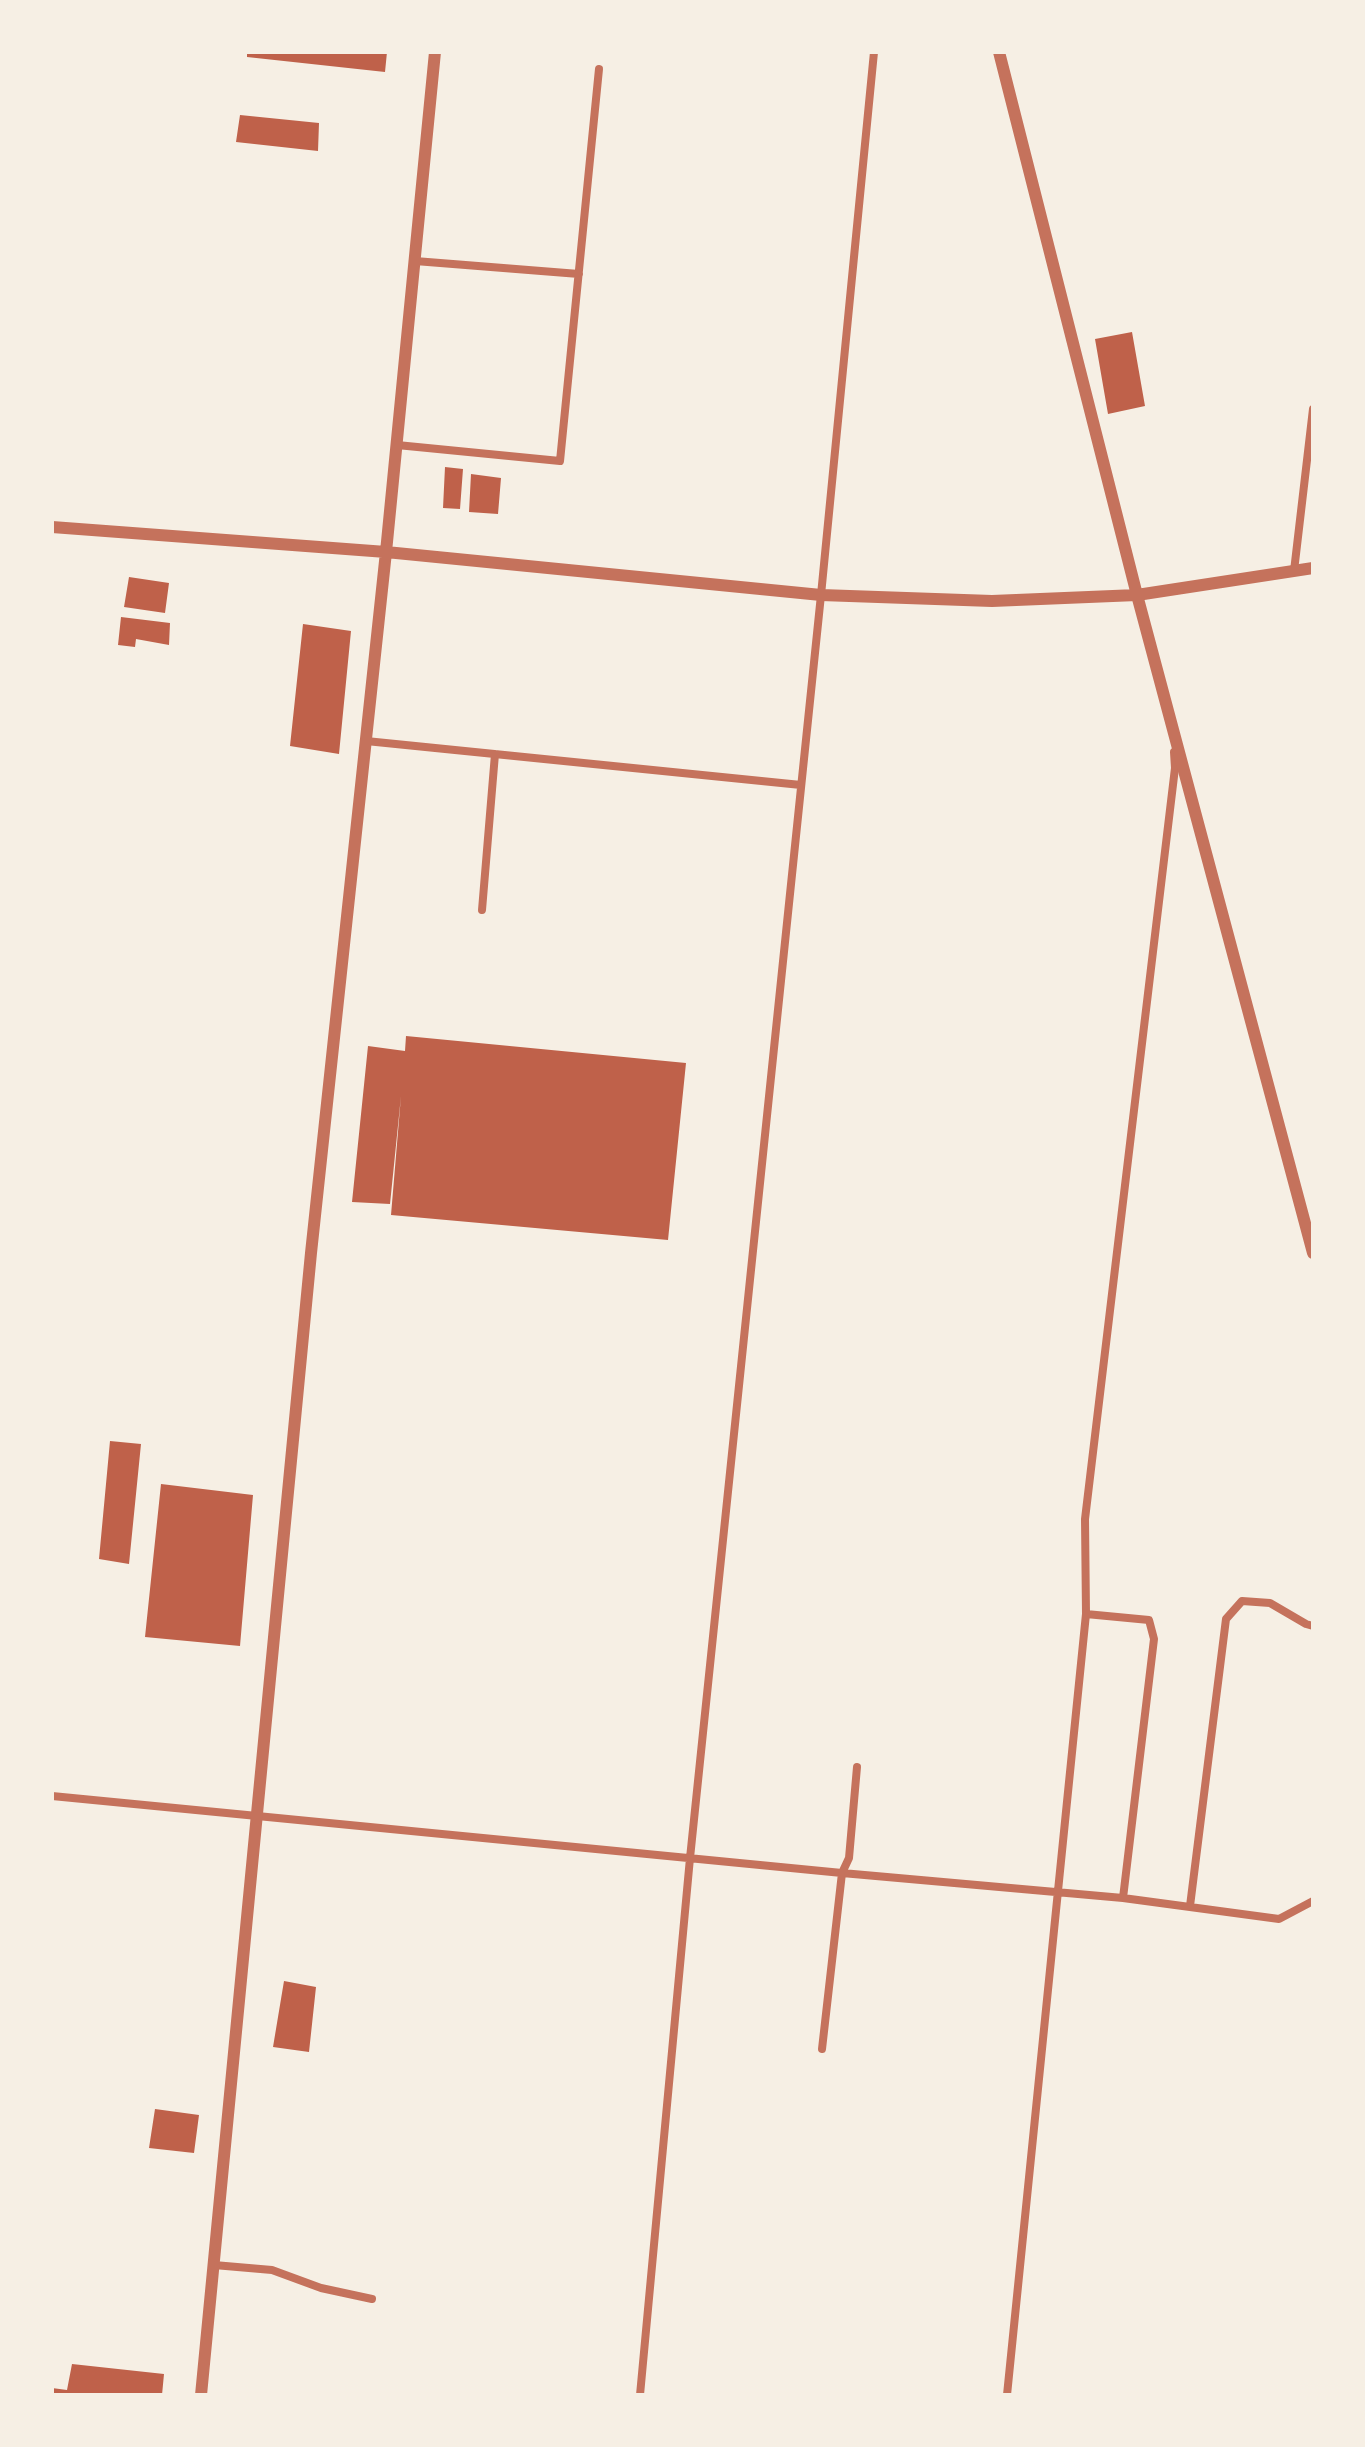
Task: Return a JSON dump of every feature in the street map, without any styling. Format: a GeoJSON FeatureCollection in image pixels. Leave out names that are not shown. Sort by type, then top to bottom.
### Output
{"type":"FeatureCollection","features":[{"type":"Feature","properties":{"kind":"street"},"geometry":{"type":"LineString","coordinates":[[201,2395],[311,1253],[386,552],[435,52]]}},
{"type":"Feature","properties":{"kind":"street"},"geometry":{"type":"LineString","coordinates":[[640,2395],[690,1858],[874,52]]}},
{"type":"Feature","properties":{"kind":"street"},"geometry":{"type":"LineString","coordinates":[[999,52],[1137,595],[1313,1253]]}},
{"type":"Feature","properties":{"kind":"street"},"geometry":{"type":"LineString","coordinates":[[397,445],[560,461],[599,69]]}},
{"type":"Feature","properties":{"kind":"street"},"geometry":{"type":"LineString","coordinates":[[415,261],[579,274]]}},
{"type":"Feature","properties":{"kind":"street"},"geometry":{"type":"LineString","coordinates":[[1294,571],[1313,409]]}},
{"type":"Feature","properties":{"kind":"street"},"geometry":{"type":"LineString","coordinates":[[52,527],[386,552],[821,595],[992,601],[1137,595],[1313,568]]}},
{"type":"Feature","properties":{"kind":"street"},"geometry":{"type":"LineString","coordinates":[[1007,2395],[1086,1614],[1085,1519],[1175,768],[1173,731]]}},
{"type":"Feature","properties":{"kind":"street"},"geometry":{"type":"LineString","coordinates":[[366,741],[801,785]]}},
{"type":"Feature","properties":{"kind":"street"},"geometry":{"type":"LineString","coordinates":[[482,910],[495,754]]}},
{"type":"Feature","properties":{"kind":"street"},"geometry":{"type":"LineString","coordinates":[[1190,1906],[1226,1619],[1242,1601],[1270,1603],[1313,1626]]}},
{"type":"Feature","properties":{"kind":"street"},"geometry":{"type":"LineString","coordinates":[[1086,1614],[1149,1620],[1154,1639],[1123,1898]]}},
{"type":"Feature","properties":{"kind":"street"},"geometry":{"type":"LineString","coordinates":[[822,2049],[842,1873],[849,1858],[857,1767]]}},
{"type":"Feature","properties":{"kind":"street"},"geometry":{"type":"LineString","coordinates":[[52,1796],[1123,1898],[1279,1919],[1313,1901]]}},
{"type":"Feature","properties":{"kind":"street"},"geometry":{"type":"LineString","coordinates":[[214,2265],[272,2270],[321,2288],[372,2299]]}},
{"type":"Feature","properties":{"kind":"building"},"geometry":{"type":"Polygon","coordinates":[[[247,52],[387,52],[385,72],[247,57],[247,52]]]}},
{"type":"Feature","properties":{"kind":"building"},"geometry":{"type":"Polygon","coordinates":[[[240,115],[319,123],[318,151],[236,142],[240,115]]]}},
{"type":"Feature","properties":{"kind":"building"},"geometry":{"type":"Polygon","coordinates":[[[1132,332],[1145,406],[1108,414],[1095,339],[1132,332]]]}},
{"type":"Feature","properties":{"kind":"building"},"geometry":{"type":"Polygon","coordinates":[[[445,467],[463,469],[460,509],[443,508],[445,467]]]}},
{"type":"Feature","properties":{"kind":"building"},"geometry":{"type":"Polygon","coordinates":[[[471,474],[501,478],[498,514],[469,512],[471,474]]]}},
{"type":"Feature","properties":{"kind":"building"},"geometry":{"type":"Polygon","coordinates":[[[129,577],[169,583],[165,613],[124,607],[129,577]]]}},
{"type":"Feature","properties":{"kind":"building"},"geometry":{"type":"Polygon","coordinates":[[[121,617],[170,623],[169,645],[136,639],[135,647],[118,645],[121,617]]]}},
{"type":"Feature","properties":{"kind":"building"},"geometry":{"type":"Polygon","coordinates":[[[303,624],[351,631],[339,754],[290,746],[303,624]]]}},
{"type":"Feature","properties":{"kind":"building"},"geometry":{"type":"Polygon","coordinates":[[[406,1036],[686,1063],[668,1240],[391,1215],[401,1096],[390,1204],[352,1202],[368,1046],[405,1051],[406,1036]]]}},
{"type":"Feature","properties":{"kind":"building"},"geometry":{"type":"Polygon","coordinates":[[[110,1441],[141,1444],[129,1564],[99,1559],[110,1441]]]}},
{"type":"Feature","properties":{"kind":"building"},"geometry":{"type":"Polygon","coordinates":[[[161,1484],[253,1495],[240,1646],[145,1637],[161,1484]]]}},
{"type":"Feature","properties":{"kind":"building"},"geometry":{"type":"Polygon","coordinates":[[[284,1981],[316,1987],[309,2052],[273,2047],[284,1981]]]}},
{"type":"Feature","properties":{"kind":"building"},"geometry":{"type":"Polygon","coordinates":[[[155,2109],[199,2115],[194,2153],[149,2148],[155,2109]]]}},
{"type":"Feature","properties":{"kind":"building"},"geometry":{"type":"Polygon","coordinates":[[[72,2364],[164,2374],[162,2395],[52,2395],[52,2388],[67,2390],[72,2364]]]}}]}
